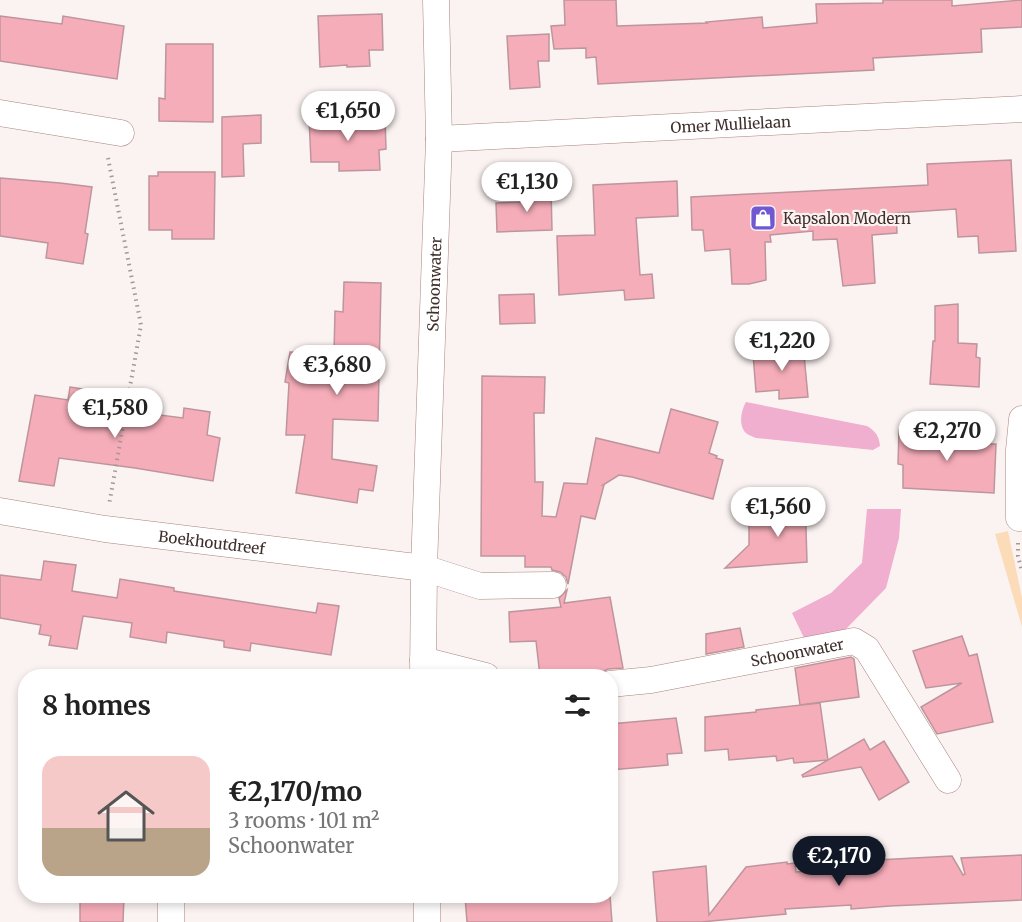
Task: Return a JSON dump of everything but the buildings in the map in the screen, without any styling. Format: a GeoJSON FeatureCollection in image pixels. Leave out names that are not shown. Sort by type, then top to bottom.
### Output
{"type":"FeatureCollection","features":[{"type":"Feature","properties":{"kind":"street","name":"Schoonwater"},"geometry":{"type":"LineString","coordinates":[[423,668],[424,568],[439,139],[436,0]]}},
{"type":"Feature","properties":{"kind":"street","name":"Omer Mullielaan"},"geometry":{"type":"LineString","coordinates":[[439,139],[1022,109]]}},
{"type":"Feature","properties":{"kind":"street"},"geometry":{"type":"LineString","coordinates":[[0,113],[112,131]]}},
{"type":"Feature","properties":{"kind":"street"},"geometry":{"type":"LineString","coordinates":[[1019,518],[1019,450],[1022,419]]}},
{"type":"Feature","properties":{"kind":"street","name":"Boekhoutdreef"},"geometry":{"type":"LineString","coordinates":[[0,511],[105,529],[424,568]]}},
{"type":"Feature","properties":{"kind":"street"},"geometry":{"type":"LineString","coordinates":[[424,568],[480,586],[553,585]]}},
{"type":"Feature","properties":{"kind":"street","name":"Schoonwater"},"geometry":{"type":"LineString","coordinates":[[618,683],[651,680],[854,641],[867,649],[948,780]]}},
{"type":"Feature","properties":{"kind":"street"},"geometry":{"type":"LineString","coordinates":[[171,903],[171,922]]}},
{"type":"Feature","properties":{"kind":"street"},"geometry":{"type":"LineString","coordinates":[[427,903],[427,922]]}},
{"type":"Feature","properties":{"kind":"path"},"geometry":{"type":"LineString","coordinates":[[105,529],[141,325],[112,131]]}},
{"type":"Feature","properties":{"kind":"shaded area"},"geometry":{"type":"Polygon","coordinates":[[[746,402],[867,426],[876,434],[880,446],[873,450],[756,438],[748,435],[742,426],[743,408],[746,402]]]}},
{"type":"Feature","properties":{"kind":"shaded area"},"geometry":{"type":"Polygon","coordinates":[[[867,509],[901,509],[899,538],[886,588],[845,630],[805,640],[792,613],[831,593],[862,563],[867,509]]]}},
{"type":"Feature","properties":{"kind":"shaded area"},"geometry":{"type":"Polygon","coordinates":[[[1008,531],[1022,598],[1022,627],[995,534],[1008,531]]]}},
{"type":"Feature","properties":{"kind":"place","name":"Kapsalon Modern"},"geometry":{"type":"Point","coordinates":[763,218]}}]}
